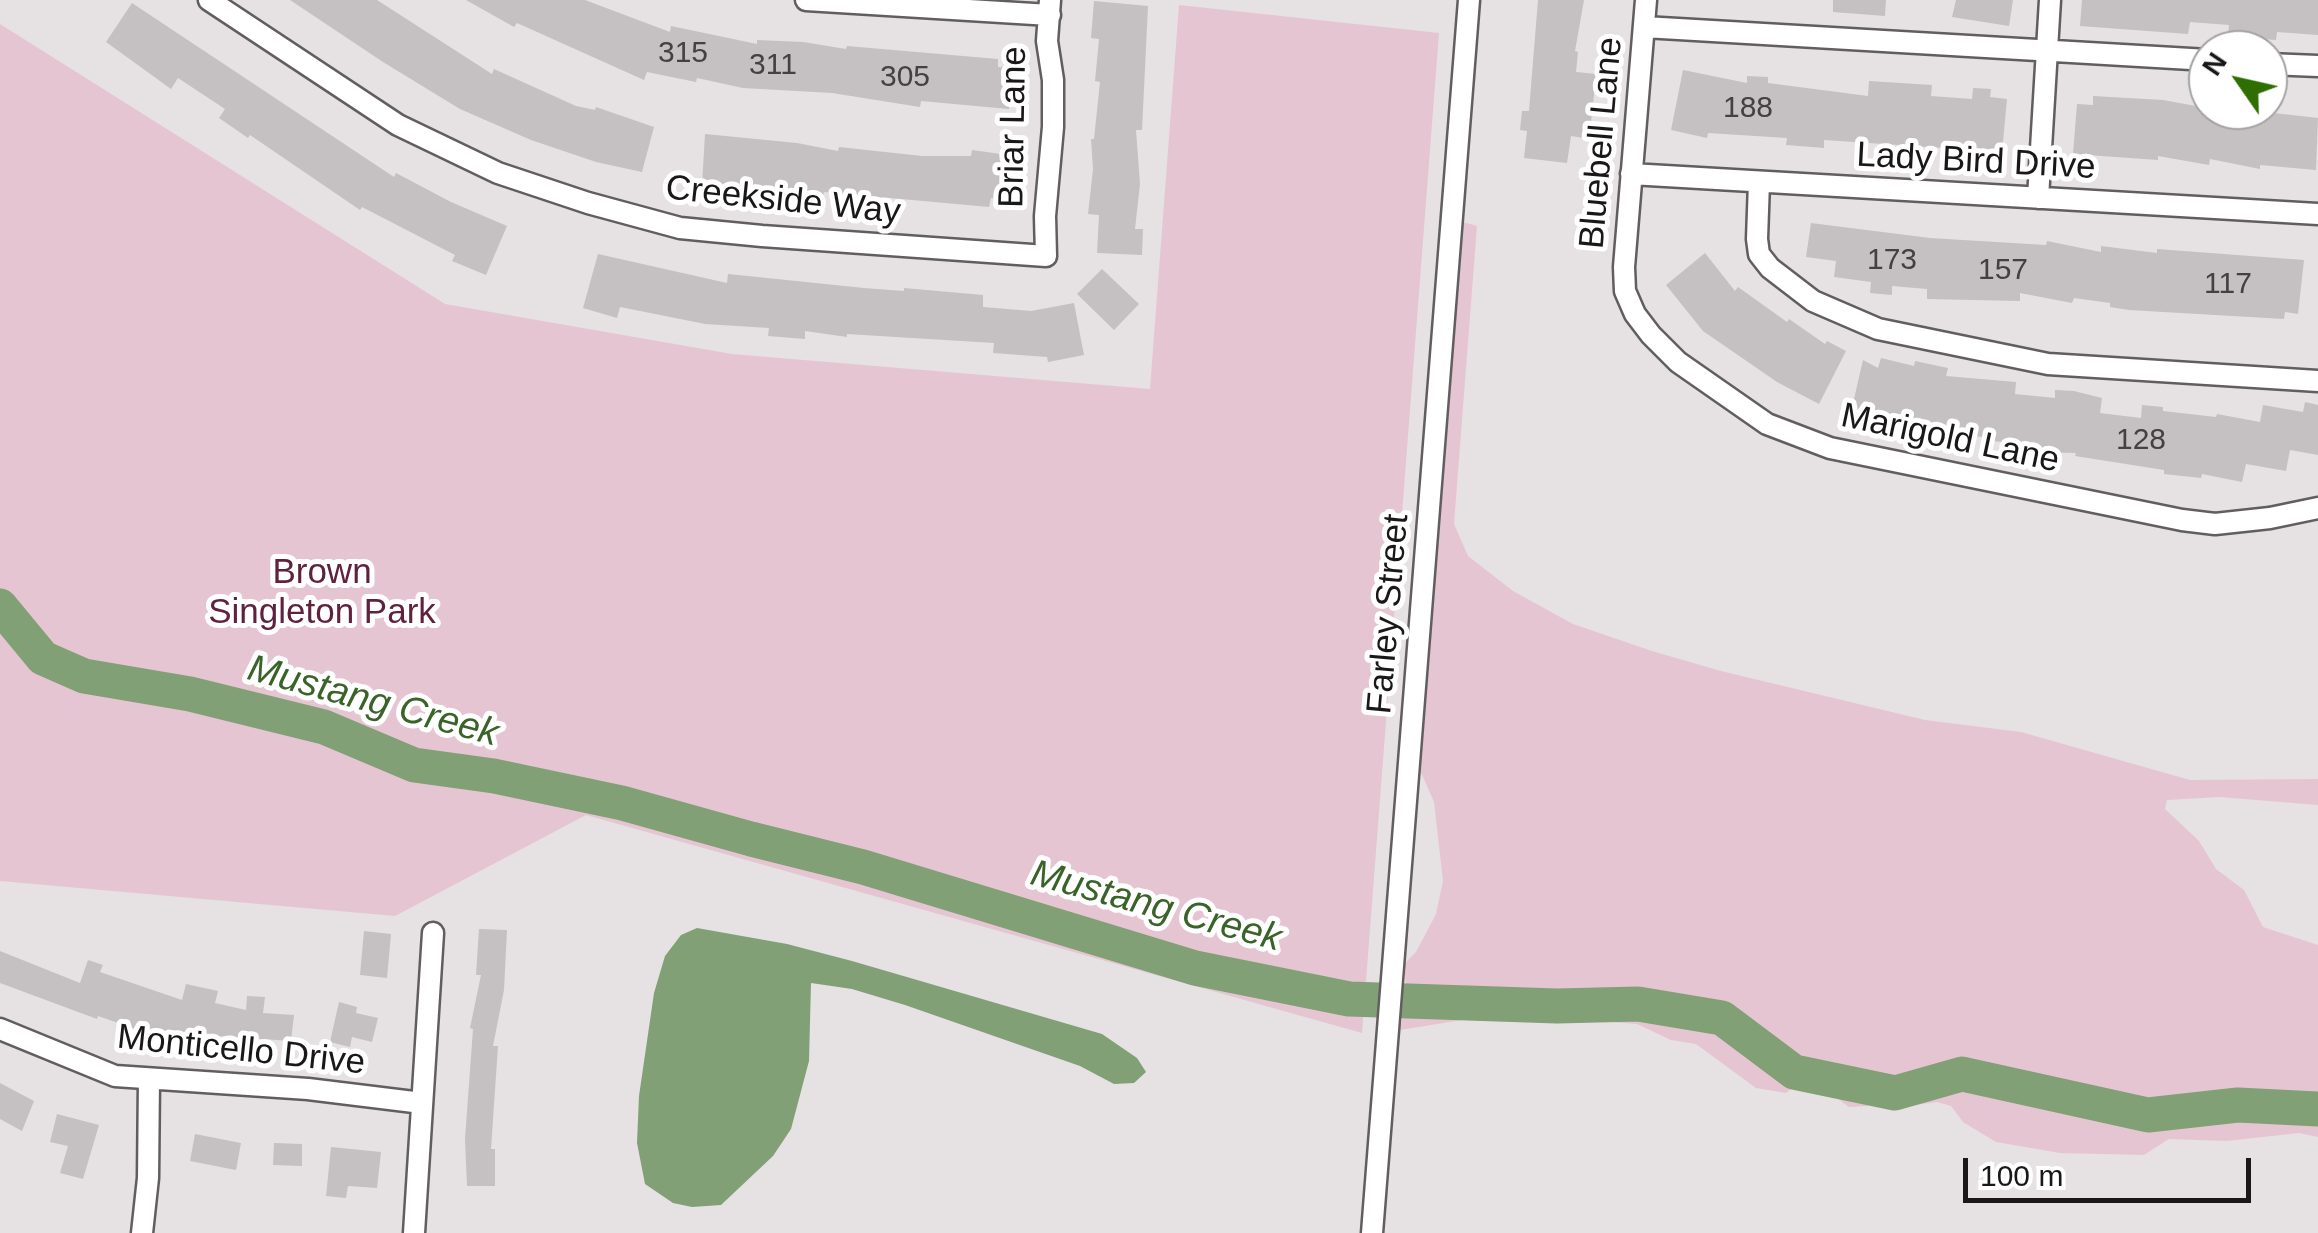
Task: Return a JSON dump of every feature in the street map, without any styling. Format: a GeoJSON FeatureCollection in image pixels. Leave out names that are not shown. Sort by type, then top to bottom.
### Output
{"type":"FeatureCollection","features":[{"type":"Feature","properties":{"kind":"street","name":"Creekside Way"},"geometry":{"type":"LineString","coordinates":[[209,0],[398,125],[498,173],[588,203],[680,228],[1046,256]]}},
{"type":"Feature","properties":{"kind":"street"},"geometry":{"type":"LineString","coordinates":[[806,0],[1050,8]]}},
{"type":"Feature","properties":{"kind":"street","name":"Farley Street"},"geometry":{"type":"LineString","coordinates":[[1372,1233],[1469,0]]}},
{"type":"Feature","properties":{"kind":"street","name":"Bluebell Lane"},"geometry":{"type":"LineString","coordinates":[[1625,292],[1646,0]]}},
{"type":"Feature","properties":{"kind":"street"},"geometry":{"type":"LineString","coordinates":[[2038,198],[2050,0]]}},
{"type":"Feature","properties":{"kind":"street","name":"Briar Lane"},"geometry":{"type":"LineString","coordinates":[[1046,256],[1045,216],[1053,127],[1053,80],[1047,42],[1050,8]]}},
{"type":"Feature","properties":{"kind":"street"},"geometry":{"type":"LineString","coordinates":[[1644,27],[2188,59]]}},
{"type":"Feature","properties":{"kind":"street"},"geometry":{"type":"LineString","coordinates":[[2288,65],[2318,66]]}},
{"type":"Feature","properties":{"kind":"street","name":"Lady Bird Drive"},"geometry":{"type":"LineString","coordinates":[[1631,174],[2318,214]]}},
{"type":"Feature","properties":{"kind":"street"},"geometry":{"type":"LineString","coordinates":[[1759,182],[1757,240],[1759,254],[1770,268],[1813,301],[1878,329],[2048,364],[2318,381]]}},
{"type":"Feature","properties":{"kind":"street","name":"Marigold Lane"},"geometry":{"type":"LineString","coordinates":[[1625,292],[1650,335],[1678,362],[1767,424],[1830,448],[2182,520],[2215,524],[2318,508]]}},
{"type":"Feature","properties":{"kind":"street"},"geometry":{"type":"LineString","coordinates":[[414,1233],[433,933]]}},
{"type":"Feature","properties":{"kind":"street","name":"Monticello Drive"},"geometry":{"type":"LineString","coordinates":[[0,1028],[115,1076],[308,1089],[422,1103]]}},
{"type":"Feature","properties":{"kind":"street"},"geometry":{"type":"LineString","coordinates":[[142,1233],[148,1178],[149,1079]]}},
{"type":"Feature","properties":{"kind":"green space","name":"Brown Singleton Park"},"geometry":{"type":"Polygon","coordinates":[[[1179,5],[1439,33],[1362,1033],[586,815],[395,916],[0,881],[0,24],[445,304],[732,354],[1150,389],[1179,5]]]}},
{"type":"Feature","properties":{"kind":"green space"},"geometry":{"type":"Polygon","coordinates":[[[1463,222],[1477,226],[1454,524],[1468,556],[1513,591],[1573,624],[1652,651],[1925,720],[2021,732],[2190,780],[2318,779],[2318,805],[2219,797],[2167,800],[2165,809],[2199,841],[2216,869],[2244,890],[2263,927],[2318,945],[2318,1137],[2299,1133],[2226,1141],[2169,1139],[2144,1155],[2060,1153],[1996,1142],[1963,1122],[1951,1106],[1937,1102],[1908,1106],[1882,1096],[1867,1106],[1849,1107],[1834,1096],[1829,1072],[1812,1072],[1786,1093],[1756,1088],[1696,1044],[1671,1040],[1637,1024],[1588,1020],[1550,1000],[1487,1016],[1400,1030],[1407,996],[1404,964],[1416,952],[1436,914],[1443,881],[1434,802],[1417,763],[1458,232],[1463,222]]]}},
{"type":"Feature","properties":{"kind":"shaded area"},"geometry":{"type":"Polygon","coordinates":[[[697,928],[787,944],[852,961],[1102,1034],[1137,1058],[1146,1072],[1134,1083],[1114,1084],[1080,1066],[905,1005],[852,989],[811,983],[809,1061],[791,1129],[773,1156],[721,1205],[692,1207],[673,1203],[645,1184],[637,1143],[639,1096],[654,993],[665,956],[681,935],[697,928]]]}},
{"type":"Feature","properties":{"kind":"building"},"geometry":{"type":"Polygon","coordinates":[[[290,0],[377,0],[492,74],[494,69],[576,106],[595,110],[596,107],[654,127],[642,172],[596,162],[531,140],[460,109],[290,0]]]}},
{"type":"Feature","properties":{"kind":"building"},"geometry":{"type":"Polygon","coordinates":[[[466,0],[585,0],[670,32],[671,26],[757,44],[757,40],[803,42],[846,49],[847,46],[998,59],[998,67],[1013,68],[1009,109],[921,101],[920,107],[832,93],[743,88],[697,78],[696,82],[647,72],[644,80],[517,23],[514,27],[466,0]]]}},
{"type":"Feature","properties":{"kind":"building"},"geometry":{"type":"Polygon","coordinates":[[[1538,0],[1584,0],[1575,51],[1576,72],[1596,74],[1594,95],[1589,139],[1571,136],[1567,163],[1524,158],[1527,131],[1520,130],[1522,111],[1529,111],[1538,0]]]}},
{"type":"Feature","properties":{"kind":"building"},"geometry":{"type":"Polygon","coordinates":[[[1833,0],[1886,0],[1885,16],[1833,12],[1833,0]]]}},
{"type":"Feature","properties":{"kind":"building"},"geometry":{"type":"Polygon","coordinates":[[[1956,0],[2013,0],[2009,26],[1952,17],[1956,0]]]}},
{"type":"Feature","properties":{"kind":"building"},"geometry":{"type":"Polygon","coordinates":[[[2082,0],[2318,0],[2318,35],[2288,30],[2229,30],[2229,25],[2190,22],[2188,34],[2080,26],[2082,0]]]}},
{"type":"Feature","properties":{"kind":"building"},"geometry":{"type":"Polygon","coordinates":[[[1094,1],[1148,6],[1142,130],[1136,130],[1140,184],[1135,229],[1143,229],[1142,255],[1097,253],[1099,215],[1088,214],[1093,169],[1091,139],[1100,82],[1095,81],[1099,39],[1091,38],[1094,1]]]}},
{"type":"Feature","properties":{"kind":"building"},"geometry":{"type":"Polygon","coordinates":[[[132,3],[394,177],[396,173],[507,226],[486,275],[452,261],[455,255],[362,207],[360,210],[219,118],[225,109],[178,78],[171,89],[106,42],[132,3]]]}},
{"type":"Feature","properties":{"kind":"building"},"geometry":{"type":"Polygon","coordinates":[[[1683,70],[1747,83],[1747,76],[1768,77],[1768,83],[1868,96],[1869,81],[1932,85],[1931,96],[1972,99],[1973,88],[1991,89],[1990,97],[2007,99],[2002,152],[1824,140],[1824,148],[1786,145],[1787,138],[1708,133],[1707,138],[1671,130],[1683,70]]]}},
{"type":"Feature","properties":{"kind":"building"},"geometry":{"type":"Polygon","coordinates":[[[2093,96],[2188,105],[2188,130],[2288,130],[2288,115],[2318,118],[2316,170],[2260,165],[2260,169],[2210,159],[2209,165],[2158,156],[2158,160],[2073,154],[2077,104],[2093,105],[2093,96]]]}},
{"type":"Feature","properties":{"kind":"building"},"geometry":{"type":"Polygon","coordinates":[[[705,134],[838,151],[839,147],[922,156],[971,156],[972,150],[1008,155],[1001,200],[991,198],[989,207],[824,192],[823,196],[783,188],[702,185],[705,134]]]}},
{"type":"Feature","properties":{"kind":"building"},"geometry":{"type":"Polygon","coordinates":[[[1811,223],[1930,238],[2046,245],[2047,241],[2101,252],[2101,246],[2157,253],[2157,249],[2304,260],[2298,314],[2285,312],[2284,319],[2129,310],[2110,307],[2110,303],[2074,298],[2072,303],[2020,293],[2020,301],[1927,299],[1927,289],[1892,286],[1892,295],[1870,293],[1871,282],[1834,277],[1836,261],[1806,257],[1811,223]]]}},
{"type":"Feature","properties":{"kind":"building"},"geometry":{"type":"Polygon","coordinates":[[[1705,253],[1735,291],[1738,287],[1787,322],[1789,319],[1825,344],[1827,341],[1846,351],[1819,404],[1777,382],[1703,331],[1666,285],[1705,253]]]}},
{"type":"Feature","properties":{"kind":"building"},"geometry":{"type":"Polygon","coordinates":[[[598,254],[727,283],[728,274],[983,295],[983,307],[1031,311],[1074,303],[1084,355],[1048,362],[1047,357],[993,353],[994,343],[847,337],[805,331],[805,339],[768,336],[769,328],[705,324],[620,307],[617,318],[583,308],[598,254]]]}},
{"type":"Feature","properties":{"kind":"building"},"geometry":{"type":"Polygon","coordinates":[[[1102,269],[1139,304],[1114,330],[1077,294],[1102,269]]]}},
{"type":"Feature","properties":{"kind":"building"},"geometry":{"type":"Polygon","coordinates":[[[1881,358],[1914,366],[1915,361],[1948,368],[1946,376],[2016,382],[2015,394],[2055,398],[2055,390],[2074,391],[2102,398],[2100,413],[2141,418],[2142,405],[2260,422],[2263,405],[2303,412],[2305,402],[2318,405],[2318,455],[2290,450],[2286,471],[2246,464],[2242,482],[2202,474],[2201,478],[2164,474],[2164,470],[2075,456],[2076,453],[2036,452],[2037,445],[1991,441],[1851,412],[1863,360],[1878,368],[1881,358]]]}},
{"type":"Feature","properties":{"kind":"building"},"geometry":{"type":"Polygon","coordinates":[[[479,929],[507,930],[504,990],[493,1046],[498,1046],[491,1149],[495,1149],[495,1186],[467,1186],[465,1139],[473,1029],[470,1028],[481,975],[476,975],[479,929]]]}},
{"type":"Feature","properties":{"kind":"building"},"geometry":{"type":"Polygon","coordinates":[[[364,931],[391,934],[387,978],[360,975],[364,931]]]}},
{"type":"Feature","properties":{"kind":"building"},"geometry":{"type":"Polygon","coordinates":[[[0,951],[80,983],[88,960],[103,965],[100,972],[182,1000],[186,984],[218,991],[215,1003],[246,1010],[247,996],[265,997],[263,1013],[294,1015],[291,1041],[196,1031],[192,1050],[172,1046],[173,1042],[0,983],[0,951]]]}},
{"type":"Feature","properties":{"kind":"building"},"geometry":{"type":"Polygon","coordinates":[[[339,1002],[357,1007],[356,1013],[378,1018],[372,1042],[352,1037],[350,1047],[330,1042],[339,1002]]]}},
{"type":"Feature","properties":{"kind":"building"},"geometry":{"type":"Polygon","coordinates":[[[0,1083],[34,1101],[22,1131],[0,1119],[0,1083]]]}},
{"type":"Feature","properties":{"kind":"building"},"geometry":{"type":"Polygon","coordinates":[[[57,1114],[99,1125],[83,1179],[60,1173],[68,1146],[50,1142],[57,1114]]]}},
{"type":"Feature","properties":{"kind":"building"},"geometry":{"type":"Polygon","coordinates":[[[195,1134],[241,1143],[236,1170],[190,1161],[195,1134]]]}},
{"type":"Feature","properties":{"kind":"building"},"geometry":{"type":"Polygon","coordinates":[[[274,1143],[302,1144],[302,1166],[273,1165],[274,1143]]]}},
{"type":"Feature","properties":{"kind":"building"},"geometry":{"type":"Polygon","coordinates":[[[331,1147],[381,1152],[377,1188],[348,1186],[346,1198],[326,1196],[331,1147]]]}},
{"type":"Feature","properties":{"kind":"waterway","name":"Mustang Creek"},"geometry":{"type":"LineString","coordinates":[[0,606],[43,658],[84,676],[190,694],[324,727],[414,765],[494,776],[622,803],[863,867],[1195,968],[1349,999],[1557,1006],[1638,1004],[1722,1018],[1794,1072],[1895,1093],[1962,1074],[2148,1115],[2238,1105],[2318,1109]]}}]}
